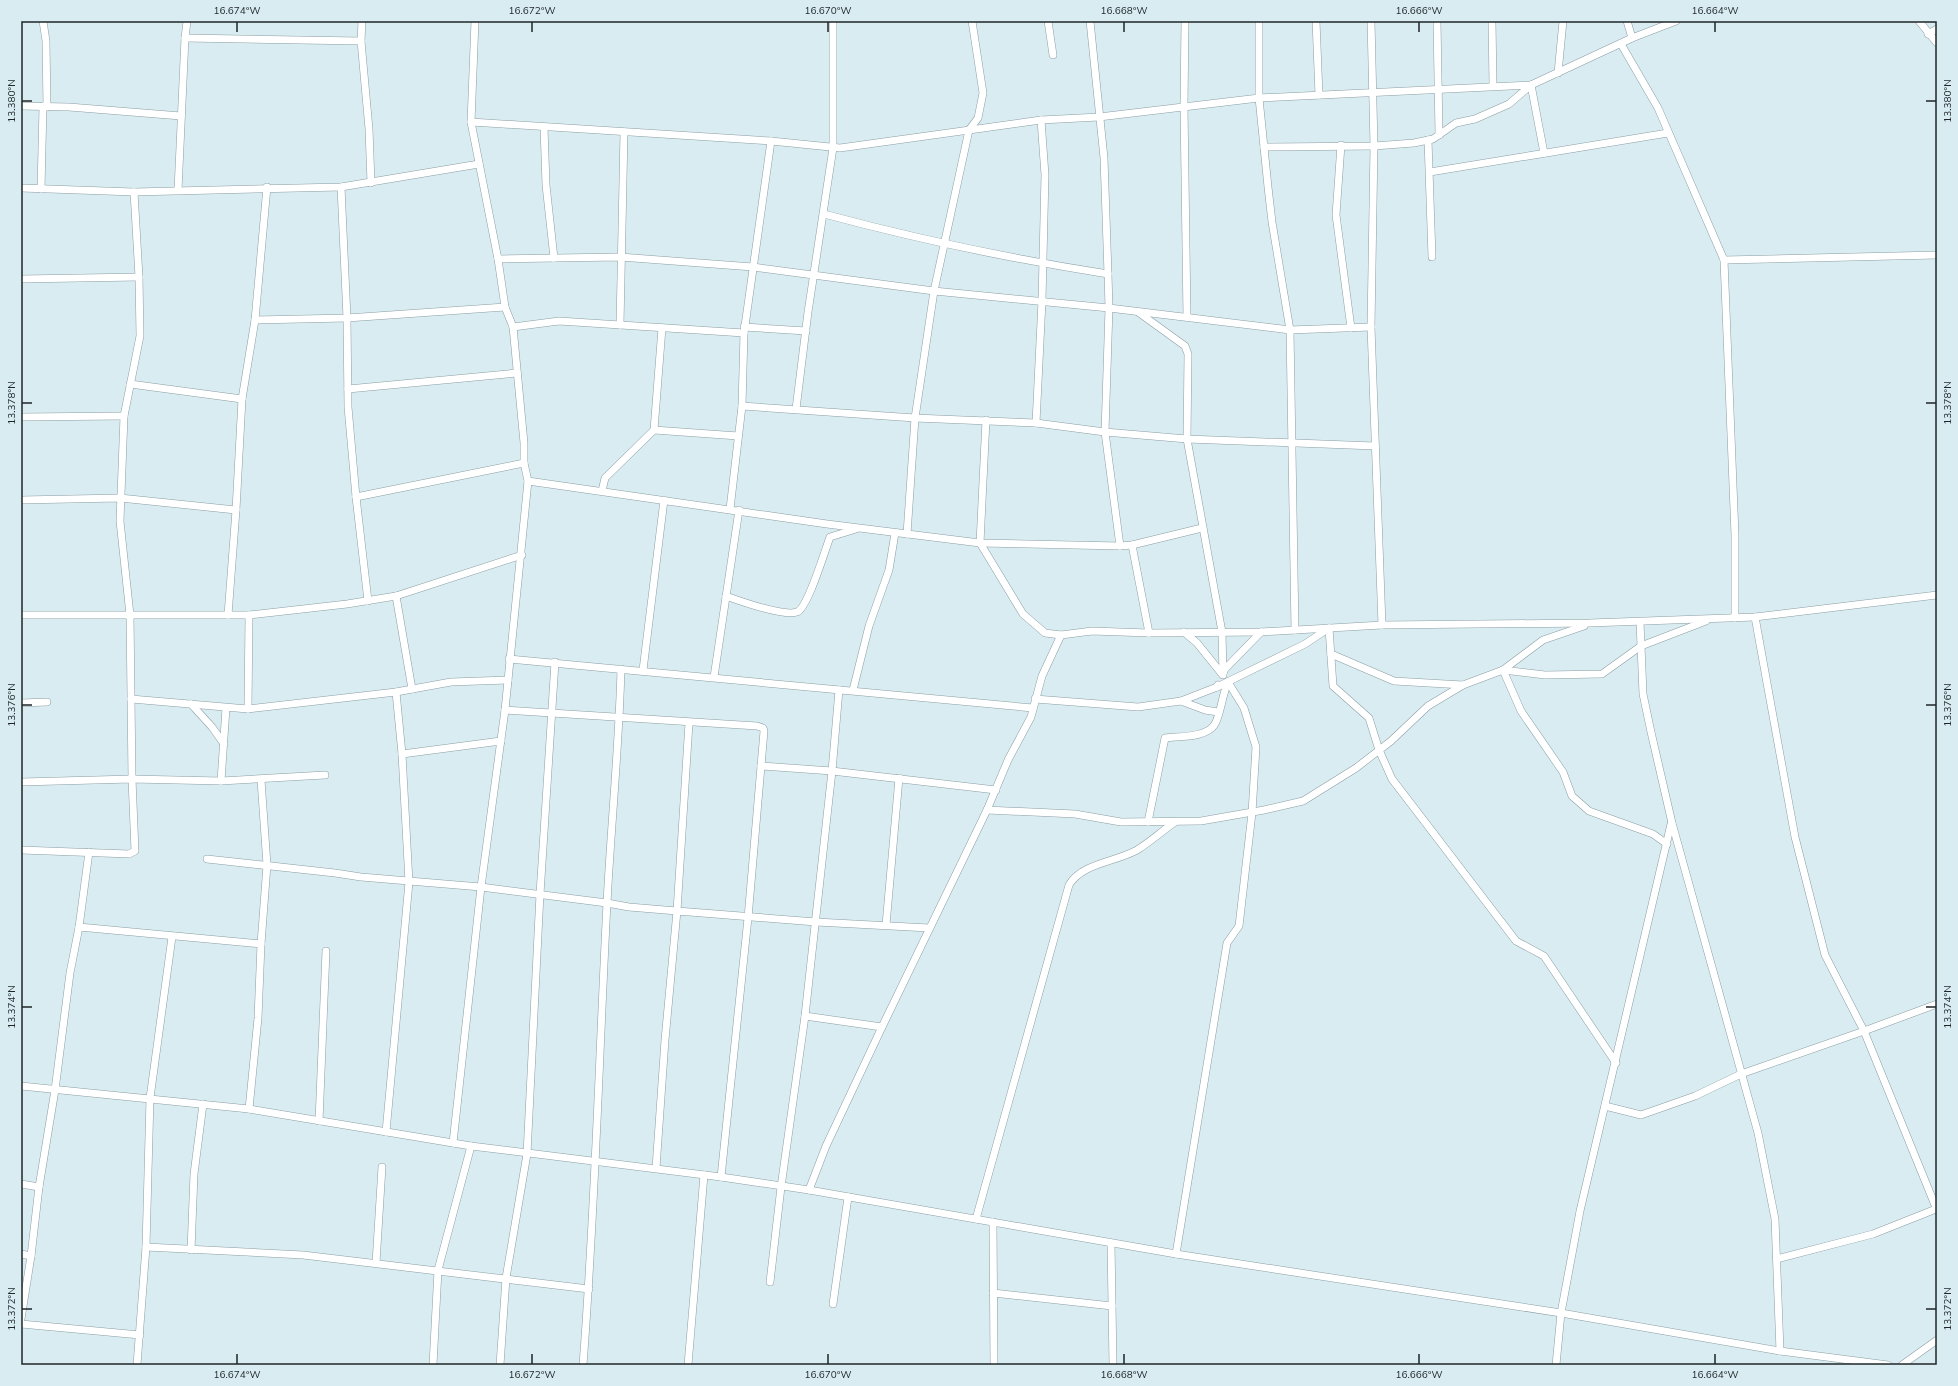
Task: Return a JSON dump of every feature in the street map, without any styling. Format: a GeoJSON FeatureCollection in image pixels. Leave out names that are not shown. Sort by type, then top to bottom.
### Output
{"type":"FeatureCollection","features":[{"type":"Feature","properties":{"kind":"street"},"geometry":{"type":"LineString","coordinates":[[41,189],[46,41],[43,21]]}},
{"type":"Feature","properties":{"kind":"street"},"geometry":{"type":"LineString","coordinates":[[178,190],[187,21]]}},
{"type":"Feature","properties":{"kind":"street"},"geometry":{"type":"LineString","coordinates":[[362,21],[361,40],[369,129],[371,183]]}},
{"type":"Feature","properties":{"kind":"street"},"geometry":{"type":"LineString","coordinates":[[453,1143],[481,887],[505,710],[522,555],[528,481],[524,462],[524,443],[513,327],[505,307],[498,259],[471,122],[475,21]]}},
{"type":"Feature","properties":{"kind":"street"},"geometry":{"type":"LineString","coordinates":[[796,409],[833,148],[833,21]]}},
{"type":"Feature","properties":{"kind":"street"},"geometry":{"type":"LineString","coordinates":[[907,534],[915,418],[934,291],[969,130],[978,118],[982,93],[972,21]]}},
{"type":"Feature","properties":{"kind":"street"},"geometry":{"type":"LineString","coordinates":[[1048,21],[1053,55]]}},
{"type":"Feature","properties":{"kind":"street"},"geometry":{"type":"LineString","coordinates":[[1090,21],[1104,158],[1109,308],[1105,432],[1120,546]]}},
{"type":"Feature","properties":{"kind":"street"},"geometry":{"type":"LineString","coordinates":[[1186,21],[1184,106],[1187,317]]}},
{"type":"Feature","properties":{"kind":"street"},"geometry":{"type":"LineString","coordinates":[[1259,21],[1259,98],[1272,222],[1290,330],[1295,630]]}},
{"type":"Feature","properties":{"kind":"street"},"geometry":{"type":"LineString","coordinates":[[1316,21],[1319,95]]}},
{"type":"Feature","properties":{"kind":"street"},"geometry":{"type":"LineString","coordinates":[[1371,21],[1374,146],[1371,327],[1382,625]]}},
{"type":"Feature","properties":{"kind":"street"},"geometry":{"type":"LineString","coordinates":[[1437,21],[1439,135]]}},
{"type":"Feature","properties":{"kind":"street"},"geometry":{"type":"LineString","coordinates":[[1492,21],[1493,86]]}},
{"type":"Feature","properties":{"kind":"street"},"geometry":{"type":"LineString","coordinates":[[1558,72],[1563,21]]}},
{"type":"Feature","properties":{"kind":"street"},"geometry":{"type":"LineString","coordinates":[[1627,21],[1632,38]]}},
{"type":"Feature","properties":{"kind":"street"},"geometry":{"type":"LineString","coordinates":[[1264,147],[1341,145],[1374,146],[1414,143],[1428,140],[1439,135],[1456,123],[1475,119],[1509,104],[1531,85],[1558,72],[1632,38],[1676,21]]}},
{"type":"Feature","properties":{"kind":"street"},"geometry":{"type":"LineString","coordinates":[[1919,21],[1928,34],[1937,43]]}},
{"type":"Feature","properties":{"kind":"street"},"geometry":{"type":"LineString","coordinates":[[1928,34],[1937,29]]}},
{"type":"Feature","properties":{"kind":"street"},"geometry":{"type":"LineString","coordinates":[[185,38],[361,40]]}},
{"type":"Feature","properties":{"kind":"street"},"geometry":{"type":"LineString","coordinates":[[1621,44],[1658,108],[1724,260],[1734,512],[1735,618]]}},
{"type":"Feature","properties":{"kind":"street"},"geometry":{"type":"LineString","coordinates":[[471,122],[771,141],[840,148],[1041,120],[1099,117],[1259,98],[1438,88],[1531,85]]}},
{"type":"Feature","properties":{"kind":"street"},"geometry":{"type":"LineString","coordinates":[[1531,85],[1544,153]]}},
{"type":"Feature","properties":{"kind":"street"},"geometry":{"type":"LineString","coordinates":[[21,106],[45,106],[181,116]]}},
{"type":"Feature","properties":{"kind":"street"},"geometry":{"type":"LineString","coordinates":[[1036,423],[1042,301],[1045,175],[1041,120]]}},
{"type":"Feature","properties":{"kind":"street"},"geometry":{"type":"LineString","coordinates":[[544,127],[546,185],[554,258]]}},
{"type":"Feature","properties":{"kind":"street"},"geometry":{"type":"LineString","coordinates":[[620,325],[620,257],[624,132]]}},
{"type":"Feature","properties":{"kind":"street"},"geometry":{"type":"LineString","coordinates":[[1430,172],[1668,133]]}},
{"type":"Feature","properties":{"kind":"street"},"geometry":{"type":"LineString","coordinates":[[1428,140],[1432,257]]}},
{"type":"Feature","properties":{"kind":"street"},"geometry":{"type":"LineString","coordinates":[[730,509],[742,406],[744,330],[771,141]]}},
{"type":"Feature","properties":{"kind":"street"},"geometry":{"type":"LineString","coordinates":[[1341,145],[1336,215],[1351,328]]}},
{"type":"Feature","properties":{"kind":"street"},"geometry":{"type":"LineString","coordinates":[[21,188],[134,192],[267,187],[341,187],[479,164]]}},
{"type":"Feature","properties":{"kind":"street"},"geometry":{"type":"LineString","coordinates":[[228,615],[242,399],[255,320],[267,187]]}},
{"type":"Feature","properties":{"kind":"street"},"geometry":{"type":"LineString","coordinates":[[341,187],[347,318],[348,390],[356,497],[368,601]]}},
{"type":"Feature","properties":{"kind":"street"},"geometry":{"type":"LineString","coordinates":[[21,850],[129,854],[136,851],[132,779],[130,615],[120,521],[124,416],[140,336],[140,277],[134,192]]}},
{"type":"Feature","properties":{"kind":"street"},"geometry":{"type":"LineString","coordinates":[[824,214],[903,235],[944,242],[1043,264],[1108,274]]}},
{"type":"Feature","properties":{"kind":"street"},"geometry":{"type":"LineString","coordinates":[[1724,260],[1937,255]]}},
{"type":"Feature","properties":{"kind":"street"},"geometry":{"type":"LineString","coordinates":[[498,259],[620,257],[753,267],[815,277],[934,291],[1137,311],[1290,330],[1371,327]]}},
{"type":"Feature","properties":{"kind":"street"},"geometry":{"type":"LineString","coordinates":[[21,279],[140,277]]}},
{"type":"Feature","properties":{"kind":"street"},"geometry":{"type":"LineString","coordinates":[[255,320],[347,318],[505,307]]}},
{"type":"Feature","properties":{"kind":"street"},"geometry":{"type":"LineString","coordinates":[[1137,311],[1185,346],[1188,354],[1187,439],[1222,632],[1223,674]]}},
{"type":"Feature","properties":{"kind":"street"},"geometry":{"type":"LineString","coordinates":[[513,327],[559,321],[662,328],[806,331]]}},
{"type":"Feature","properties":{"kind":"street"},"geometry":{"type":"LineString","coordinates":[[602,491],[604,478],[654,430],[662,328]]}},
{"type":"Feature","properties":{"kind":"street"},"geometry":{"type":"LineString","coordinates":[[348,390],[518,373]]}},
{"type":"Feature","properties":{"kind":"street"},"geometry":{"type":"LineString","coordinates":[[130,384],[242,399]]}},
{"type":"Feature","properties":{"kind":"street"},"geometry":{"type":"LineString","coordinates":[[742,406],[915,418],[1036,423],[1105,432],[1187,439],[1375,446]]}},
{"type":"Feature","properties":{"kind":"street"},"geometry":{"type":"LineString","coordinates":[[21,417],[124,416]]}},
{"type":"Feature","properties":{"kind":"street"},"geometry":{"type":"LineString","coordinates":[[986,420],[980,543],[1023,614],[1045,633],[1061,635],[1092,631],[1149,633],[1261,632],[1382,625],[1590,623],[1735,618],[1755,617],[1937,595]]}},
{"type":"Feature","properties":{"kind":"street"},"geometry":{"type":"LineString","coordinates":[[654,430],[738,436]]}},
{"type":"Feature","properties":{"kind":"street"},"geometry":{"type":"LineString","coordinates":[[356,497],[524,462]]}},
{"type":"Feature","properties":{"kind":"street"},"geometry":{"type":"LineString","coordinates":[[528,481],[895,533],[980,543],[1120,546],[1132,545],[1202,528]]}},
{"type":"Feature","properties":{"kind":"street"},"geometry":{"type":"LineString","coordinates":[[21,500],[120,498],[236,510]]}},
{"type":"Feature","properties":{"kind":"street"},"geometry":{"type":"LineString","coordinates":[[643,670],[664,500]]}},
{"type":"Feature","properties":{"kind":"street"},"geometry":{"type":"LineString","coordinates":[[714,677],[739,510]]}},
{"type":"Feature","properties":{"kind":"street"},"geometry":{"type":"LineString","coordinates":[[726,596],[751,606],[785,612],[797,612],[803,608],[814,583],[830,537],[859,528]]}},
{"type":"Feature","properties":{"kind":"street"},"geometry":{"type":"LineString","coordinates":[[853,690],[869,626],[889,570],[895,533]]}},
{"type":"Feature","properties":{"kind":"street"},"geometry":{"type":"LineString","coordinates":[[1132,545],[1149,633]]}},
{"type":"Feature","properties":{"kind":"street"},"geometry":{"type":"LineString","coordinates":[[21,615],[249,615],[368,601],[396,596],[522,555]]}},
{"type":"Feature","properties":{"kind":"street"},"geometry":{"type":"LineString","coordinates":[[396,596],[412,689]]}},
{"type":"Feature","properties":{"kind":"street"},"geometry":{"type":"LineString","coordinates":[[248,709],[249,615]]}},
{"type":"Feature","properties":{"kind":"street"},"geometry":{"type":"LineString","coordinates":[[1755,617],[1794,837],[1825,955],[1864,1031],[1936,1205],[1873,1234],[1777,1259]]}},
{"type":"Feature","properties":{"kind":"street"},"geometry":{"type":"LineString","coordinates":[[1503,670],[1545,675],[1602,674],[1641,646],[1711,619]]}},
{"type":"Feature","properties":{"kind":"street"},"geometry":{"type":"LineString","coordinates":[[1640,622],[1643,694],[1672,823],[1758,1134],[1775,1219],[1780,1351]]}},
{"type":"Feature","properties":{"kind":"street"},"geometry":{"type":"LineString","coordinates":[[986,810],[1075,814],[1121,822],[1175,822],[1201,821],[1303,801],[1356,768],[1379,750],[1428,706],[1463,685],[1503,670],[1543,640],[1590,623]]}},
{"type":"Feature","properties":{"kind":"street"},"geometry":{"type":"LineString","coordinates":[[1329,628],[1333,686],[1369,718],[1379,750],[1392,779],[1431,827],[1516,941],[1544,956],[1616,1063]]}},
{"type":"Feature","properties":{"kind":"street"},"geometry":{"type":"LineString","coordinates":[[1035,699],[1138,707],[1181,701],[1217,688],[1305,644],[1329,628]]}},
{"type":"Feature","properties":{"kind":"street"},"geometry":{"type":"LineString","coordinates":[[1184,632],[1197,642],[1223,674]]}},
{"type":"Feature","properties":{"kind":"street"},"geometry":{"type":"LineString","coordinates":[[1217,688],[1225,669],[1261,632]]}},
{"type":"Feature","properties":{"kind":"street"},"geometry":{"type":"LineString","coordinates":[[809,1190],[826,1146],[996,790],[1008,760],[1031,717],[1042,676],[1061,635]]}},
{"type":"Feature","properties":{"kind":"street"},"geometry":{"type":"LineString","coordinates":[[1331,654],[1394,681],[1463,685]]}},
{"type":"Feature","properties":{"kind":"street"},"geometry":{"type":"LineString","coordinates":[[510,659],[643,670],[1033,708]]}},
{"type":"Feature","properties":{"kind":"street"},"geometry":{"type":"LineString","coordinates":[[500,1365],[506,1278],[527,1154],[540,894],[555,662]]}},
{"type":"Feature","properties":{"kind":"street"},"geometry":{"type":"LineString","coordinates":[[583,1365],[589,1289],[607,903],[620,718],[621,669]]}},
{"type":"Feature","properties":{"kind":"street"},"geometry":{"type":"LineString","coordinates":[[1503,670],[1521,711],[1563,772],[1572,796],[1589,811],[1653,834],[1667,844]]}},
{"type":"Feature","properties":{"kind":"street"},"geometry":{"type":"LineString","coordinates":[[131,699],[248,709],[396,692],[451,682],[508,680]]}},
{"type":"Feature","properties":{"kind":"street"},"geometry":{"type":"LineString","coordinates":[[1148,822],[1165,738],[1205,732],[1214,725],[1222,694],[1228,682]]}},
{"type":"Feature","properties":{"kind":"street"},"geometry":{"type":"LineString","coordinates":[[1176,1254],[1227,943],[1239,926],[1252,812],[1256,747],[1244,708],[1228,682]]}},
{"type":"Feature","properties":{"kind":"street"},"geometry":{"type":"LineString","coordinates":[[770,1282],[816,922],[818,884],[832,771],[839,690]]}},
{"type":"Feature","properties":{"kind":"street"},"geometry":{"type":"LineString","coordinates":[[386,1132],[409,882],[402,754],[396,692]]}},
{"type":"Feature","properties":{"kind":"street"},"geometry":{"type":"LineString","coordinates":[[1181,701],[1205,710],[1218,712]]}},
{"type":"Feature","properties":{"kind":"street"},"geometry":{"type":"LineString","coordinates":[[21,703],[47,702]]}},
{"type":"Feature","properties":{"kind":"street"},"geometry":{"type":"LineString","coordinates":[[191,704],[212,727],[224,744]]}},
{"type":"Feature","properties":{"kind":"street"},"geometry":{"type":"LineString","coordinates":[[221,781],[226,708]]}},
{"type":"Feature","properties":{"kind":"street"},"geometry":{"type":"LineString","coordinates":[[505,710],[551,712],[763,728],[748,918],[721,1177]]}},
{"type":"Feature","properties":{"kind":"street"},"geometry":{"type":"LineString","coordinates":[[656,1168],[665,1040],[677,911],[689,723]]}},
{"type":"Feature","properties":{"kind":"street"},"geometry":{"type":"LineString","coordinates":[[402,754],[501,741]]}},
{"type":"Feature","properties":{"kind":"street"},"geometry":{"type":"LineString","coordinates":[[761,766],[832,771],[996,790]]}},
{"type":"Feature","properties":{"kind":"street"},"geometry":{"type":"LineString","coordinates":[[21,782],[132,779],[221,781],[261,780],[325,775]]}},
{"type":"Feature","properties":{"kind":"street"},"geometry":{"type":"LineString","coordinates":[[886,925],[899,778]]}},
{"type":"Feature","properties":{"kind":"street"},"geometry":{"type":"LineString","coordinates":[[249,1109],[258,1018],[261,944],[267,865],[261,780]]}},
{"type":"Feature","properties":{"kind":"street"},"geometry":{"type":"LineString","coordinates":[[976,1219],[1069,885],[1073,878],[1089,869],[1137,850],[1175,822]]}},
{"type":"Feature","properties":{"kind":"street"},"geometry":{"type":"LineString","coordinates":[[1556,1365],[1561,1313],[1580,1211],[1672,823]]}},
{"type":"Feature","properties":{"kind":"street"},"geometry":{"type":"LineString","coordinates":[[21,1319],[31,1256],[38,1187],[55,1090],[70,973],[79,927],[89,852]]}},
{"type":"Feature","properties":{"kind":"street"},"geometry":{"type":"LineString","coordinates":[[207,860],[267,865],[409,882],[481,887],[629,907],[748,918],[929,928]]}},
{"type":"Feature","properties":{"kind":"street"},"geometry":{"type":"LineString","coordinates":[[79,927],[172,937],[261,944]]}},
{"type":"Feature","properties":{"kind":"street"},"geometry":{"type":"LineString","coordinates":[[137,1365],[146,1247],[150,1098],[172,937]]}},
{"type":"Feature","properties":{"kind":"street"},"geometry":{"type":"LineString","coordinates":[[319,1121],[326,951]]}},
{"type":"Feature","properties":{"kind":"street"},"geometry":{"type":"LineString","coordinates":[[1605,1106],[1641,1115],[1695,1096],[1741,1074],[1937,1004]]}},
{"type":"Feature","properties":{"kind":"street"},"geometry":{"type":"LineString","coordinates":[[805,1016],[882,1027]]}},
{"type":"Feature","properties":{"kind":"street"},"geometry":{"type":"LineString","coordinates":[[21,1086],[249,1109],[527,1154],[596,1160],[809,1190],[1176,1254],[1561,1313],[1780,1351],[1888,1365]]}},
{"type":"Feature","properties":{"kind":"street"},"geometry":{"type":"LineString","coordinates":[[191,1250],[194,1174],[203,1104]]}},
{"type":"Feature","properties":{"kind":"street"},"geometry":{"type":"LineString","coordinates":[[433,1365],[438,1270],[472,1146]]}},
{"type":"Feature","properties":{"kind":"street"},"geometry":{"type":"LineString","coordinates":[[376,1263],[382,1167]]}},
{"type":"Feature","properties":{"kind":"street"},"geometry":{"type":"LineString","coordinates":[[688,1365],[704,1175]]}},
{"type":"Feature","properties":{"kind":"street"},"geometry":{"type":"LineString","coordinates":[[21,1184],[38,1187]]}},
{"type":"Feature","properties":{"kind":"street"},"geometry":{"type":"LineString","coordinates":[[833,1304],[848,1197]]}},
{"type":"Feature","properties":{"kind":"street"},"geometry":{"type":"LineString","coordinates":[[993,1222],[994,1365]]}},
{"type":"Feature","properties":{"kind":"street"},"geometry":{"type":"LineString","coordinates":[[1111,1243],[1112,1365]]}},
{"type":"Feature","properties":{"kind":"street"},"geometry":{"type":"LineString","coordinates":[[146,1247],[303,1255],[589,1289]]}},
{"type":"Feature","properties":{"kind":"street"},"geometry":{"type":"LineString","coordinates":[[21,1254],[31,1256]]}},
{"type":"Feature","properties":{"kind":"street"},"geometry":{"type":"LineString","coordinates":[[994,1293],[1112,1306]]}},
{"type":"Feature","properties":{"kind":"street"},"geometry":{"type":"LineString","coordinates":[[21,1324],[140,1335]]}},
{"type":"Feature","properties":{"kind":"street"},"geometry":{"type":"LineString","coordinates":[[1902,1365],[1937,1340]]}}]}
